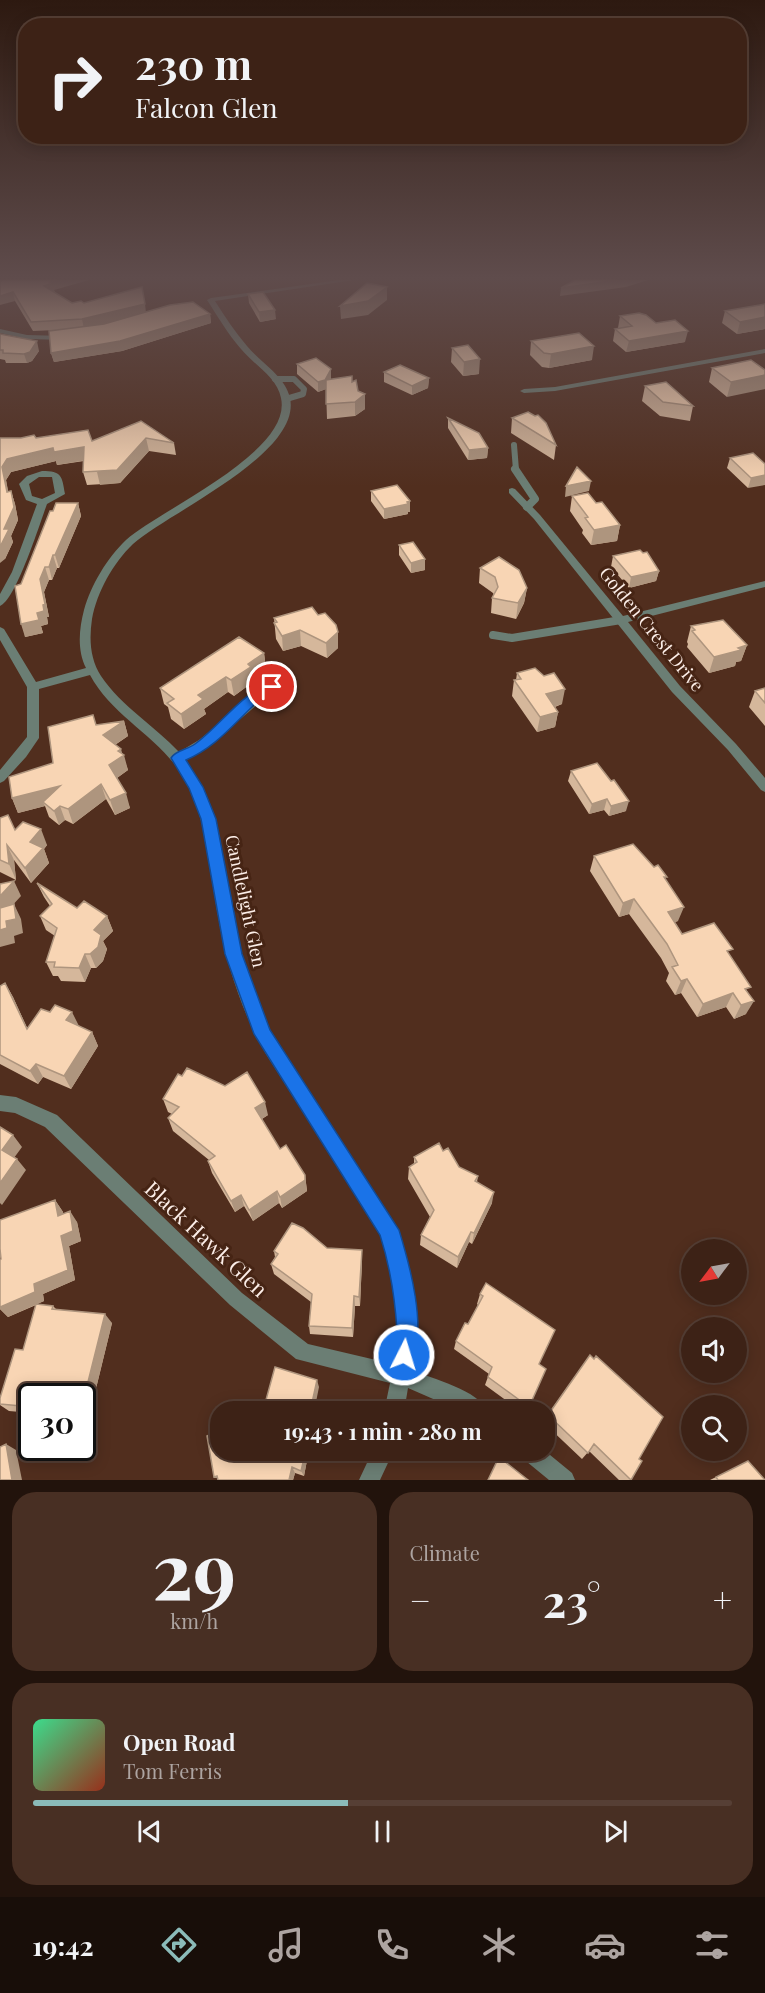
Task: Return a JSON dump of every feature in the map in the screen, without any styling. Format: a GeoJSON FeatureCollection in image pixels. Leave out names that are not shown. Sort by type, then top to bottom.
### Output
{"type":"FeatureCollection","features":[{"type":"Feature","properties":{"kind":"street"},"geometry":{"type":"LineString","coordinates":[[244,349],[275,379],[286,399]]}},
{"type":"Feature","properties":{"kind":"street"},"geometry":{"type":"LineString","coordinates":[[524,391],[555,389],[765,351]]}},
{"type":"Feature","properties":{"kind":"street","name":"Candlelight Glen"},"geometry":{"type":"LineString","coordinates":[[286,399],[282,428],[266,447],[239,469],[144,530],[129,543],[103,574],[88,611],[85,645],[93,670],[102,687],[178,758],[195,787],[208,819],[234,954],[263,1034],[389,1230],[399,1263],[408,1334],[396,1401]]}},
{"type":"Feature","properties":{"kind":"street","name":"Golden Crest Drive"},"geometry":{"type":"LineString","coordinates":[[513,491],[621,620],[675,689],[732,747],[765,787]]}},
{"type":"Feature","properties":{"kind":"street"},"geometry":{"type":"LineString","coordinates":[[0,603],[17,572],[43,502]]}},
{"type":"Feature","properties":{"kind":"street"},"geometry":{"type":"LineString","coordinates":[[621,620],[765,584]]}},
{"type":"Feature","properties":{"kind":"street"},"geometry":{"type":"LineString","coordinates":[[0,631],[33,687],[33,738],[0,778]]}},
{"type":"Feature","properties":{"kind":"street"},"geometry":{"type":"LineString","coordinates":[[33,687],[93,670]]}},
{"type":"Feature","properties":{"kind":"street"},"geometry":{"type":"LineString","coordinates":[[178,758],[198,750],[231,722],[249,702],[272,687]]}},
{"type":"Feature","properties":{"kind":"street","name":"Black Hawk Glen"},"geometry":{"type":"LineString","coordinates":[[0,1103],[16,1105],[51,1121],[236,1299],[303,1352],[401,1376],[464,1401]]}},
{"type":"Feature","properties":{"kind":"street"},"geometry":{"type":"LineString","coordinates":[[369,1480],[378,1461]]}},
{"type":"Feature","properties":{"kind":"street"},"geometry":{"type":"LineString","coordinates":[[542,1461],[565,1480]]}},
{"type":"Feature","properties":{"kind":"lane"},"geometry":{"type":"LineString","coordinates":[[275,379],[294,379],[304,389],[303,394],[286,399]]}},
{"type":"Feature","properties":{"kind":"lane"},"geometry":{"type":"LineString","coordinates":[[514,445],[515,468],[535,499],[527,507]]}},
{"type":"Feature","properties":{"kind":"lane"},"geometry":{"type":"LineString","coordinates":[[493,635],[512,638],[621,620]]}},
{"type":"Feature","properties":{"kind":"building"},"geometry":{"type":"Polygon","coordinates":[[[32,349],[24,354],[3,353],[3,350],[0,350],[32,349]]]}},
{"type":"Feature","properties":{"kind":"building"},"geometry":{"type":"Polygon","coordinates":[[[51,349],[74,349],[51,353],[51,349]]]}},
{"type":"Feature","properties":{"kind":"building"},"geometry":{"type":"Polygon","coordinates":[[[453,349],[471,349],[480,359],[464,362],[453,349]]]}},
{"type":"Feature","properties":{"kind":"building"},"geometry":{"type":"Polygon","coordinates":[[[540,349],[578,349],[551,354],[544,353],[540,349]]]}},
{"type":"Feature","properties":{"kind":"building"},"geometry":{"type":"Polygon","coordinates":[[[316,358],[331,369],[325,380],[318,382],[297,364],[316,358]]]}},
{"type":"Feature","properties":{"kind":"building"},"geometry":{"type":"Polygon","coordinates":[[[751,360],[765,370],[765,375],[731,382],[712,368],[751,360]]]}},
{"type":"Feature","properties":{"kind":"building"},"geometry":{"type":"Polygon","coordinates":[[[400,365],[429,378],[412,386],[384,372],[400,365]]]}},
{"type":"Feature","properties":{"kind":"building"},"geometry":{"type":"Polygon","coordinates":[[[352,376],[352,382],[356,380],[358,391],[365,394],[355,402],[326,404],[326,380],[352,376]]]}},
{"type":"Feature","properties":{"kind":"building"},"geometry":{"type":"Polygon","coordinates":[[[666,382],[693,406],[663,402],[645,386],[666,382]]]}},
{"type":"Feature","properties":{"kind":"building"},"geometry":{"type":"Polygon","coordinates":[[[528,412],[535,416],[538,415],[546,423],[556,445],[512,418],[528,412]]]}},
{"type":"Feature","properties":{"kind":"building"},"geometry":{"type":"Polygon","coordinates":[[[448,418],[479,433],[488,448],[469,450],[448,418]]]}},
{"type":"Feature","properties":{"kind":"building"},"geometry":{"type":"Polygon","coordinates":[[[141,421],[174,443],[146,438],[117,470],[83,472],[84,447],[54,452],[53,448],[7,459],[2,467],[7,492],[11,491],[14,507],[4,529],[9,529],[0,547],[0,438],[21,438],[34,435],[36,438],[88,430],[92,441],[141,421]]]}},
{"type":"Feature","properties":{"kind":"building"},"geometry":{"type":"Polygon","coordinates":[[[753,453],[765,464],[765,475],[751,478],[730,458],[753,453]]]}},
{"type":"Feature","properties":{"kind":"building"},"geometry":{"type":"Polygon","coordinates":[[[577,467],[591,481],[566,486],[577,467]]]}},
{"type":"Feature","properties":{"kind":"building"},"geometry":{"type":"Polygon","coordinates":[[[397,485],[410,501],[407,502],[408,504],[384,509],[371,491],[397,485]]]}},
{"type":"Feature","properties":{"kind":"building"},"geometry":{"type":"Polygon","coordinates":[[[588,493],[596,503],[602,502],[620,525],[594,530],[585,518],[588,517],[572,496],[588,493]]]}},
{"type":"Feature","properties":{"kind":"building"},"geometry":{"type":"Polygon","coordinates":[[[56,503],[78,503],[49,567],[45,567],[40,579],[45,604],[43,605],[44,611],[37,613],[39,620],[21,624],[15,586],[21,584],[50,511],[53,511],[56,503]]]}},
{"type":"Feature","properties":{"kind":"building"},"geometry":{"type":"Polygon","coordinates":[[[413,542],[425,559],[411,563],[399,545],[413,542]]]}},
{"type":"Feature","properties":{"kind":"building"},"geometry":{"type":"Polygon","coordinates":[[[640,550],[643,553],[647,552],[659,571],[631,577],[613,556],[640,550]]]}},
{"type":"Feature","properties":{"kind":"building"},"geometry":{"type":"Polygon","coordinates":[[[499,557],[519,570],[527,588],[518,603],[492,598],[498,587],[495,577],[480,568],[499,557]]]}},
{"type":"Feature","properties":{"kind":"building"},"geometry":{"type":"Polygon","coordinates":[[[312,607],[318,615],[325,613],[336,625],[338,632],[326,643],[300,630],[282,636],[274,623],[277,622],[274,618],[312,607]]]}},
{"type":"Feature","properties":{"kind":"building"},"geometry":{"type":"Polygon","coordinates":[[[723,620],[747,645],[738,648],[741,650],[714,657],[692,631],[695,630],[691,626],[723,620]]]}},
{"type":"Feature","properties":{"kind":"building"},"geometry":{"type":"Polygon","coordinates":[[[239,637],[264,653],[248,664],[251,667],[231,680],[226,677],[198,695],[203,699],[181,714],[167,703],[174,699],[160,688],[239,637]]]}},
{"type":"Feature","properties":{"kind":"building"},"geometry":{"type":"Polygon","coordinates":[[[535,668],[544,676],[554,673],[565,689],[546,694],[558,712],[540,717],[514,680],[521,679],[517,673],[535,668]]]}},
{"type":"Feature","properties":{"kind":"building"},"geometry":{"type":"Polygon","coordinates":[[[765,688],[765,703],[755,691],[765,688]]]}},
{"type":"Feature","properties":{"kind":"building"},"geometry":{"type":"Polygon","coordinates":[[[93,715],[96,725],[124,721],[103,735],[121,749],[118,751],[124,755],[109,765],[126,793],[110,800],[101,784],[68,809],[60,806],[54,811],[43,802],[60,786],[12,798],[9,777],[53,763],[48,727],[93,715]]]}},
{"type":"Feature","properties":{"kind":"building"},"geometry":{"type":"Polygon","coordinates":[[[597,763],[611,781],[614,780],[629,801],[611,806],[607,799],[592,804],[571,771],[597,763]]]}},
{"type":"Feature","properties":{"kind":"building"},"geometry":{"type":"Polygon","coordinates":[[[8,815],[15,830],[23,822],[41,829],[30,842],[43,848],[25,868],[7,845],[9,864],[0,860],[0,818],[8,815]]]}},
{"type":"Feature","properties":{"kind":"building"},"geometry":{"type":"Polygon","coordinates":[[[633,844],[654,867],[658,865],[684,907],[668,912],[682,934],[714,923],[733,949],[727,951],[751,987],[745,989],[754,1001],[741,1005],[733,993],[703,1004],[687,979],[681,981],[672,967],[678,965],[667,944],[634,899],[623,903],[594,856],[633,844]]]}},
{"type":"Feature","properties":{"kind":"building"},"geometry":{"type":"Polygon","coordinates":[[[14,881],[0,896],[0,884],[14,881]]]}},
{"type":"Feature","properties":{"kind":"building"},"geometry":{"type":"Polygon","coordinates":[[[37,883],[77,908],[84,901],[107,916],[94,930],[101,935],[98,947],[90,954],[85,954],[79,968],[54,967],[55,962],[46,962],[57,928],[40,916],[52,904],[37,883]]]}},
{"type":"Feature","properties":{"kind":"building"},"geometry":{"type":"Polygon","coordinates":[[[14,904],[16,919],[6,921],[7,928],[0,930],[0,908],[14,904]]]}},
{"type":"Feature","properties":{"kind":"building"},"geometry":{"type":"Polygon","coordinates":[[[5,983],[27,1029],[41,1009],[50,1012],[55,1005],[72,1012],[66,1020],[92,1032],[64,1076],[36,1064],[30,1071],[0,1055],[0,986],[5,983]]]}},
{"type":"Feature","properties":{"kind":"building"},"geometry":{"type":"Polygon","coordinates":[[[187,1068],[225,1086],[247,1072],[265,1102],[255,1108],[280,1149],[286,1145],[305,1175],[305,1180],[280,1197],[277,1191],[249,1210],[241,1195],[231,1201],[208,1161],[215,1156],[168,1118],[179,1107],[163,1099],[178,1074],[182,1076],[187,1068]]]}},
{"type":"Feature","properties":{"kind":"building"},"geometry":{"type":"Polygon","coordinates":[[[0,1127],[13,1135],[2,1150],[17,1159],[0,1183],[0,1127]]]}},
{"type":"Feature","properties":{"kind":"building"},"geometry":{"type":"Polygon","coordinates":[[[439,1143],[443,1151],[448,1148],[459,1167],[478,1176],[475,1181],[494,1192],[474,1233],[471,1232],[458,1257],[421,1235],[434,1210],[409,1167],[417,1162],[414,1157],[439,1143]]]}},
{"type":"Feature","properties":{"kind":"building"},"geometry":{"type":"Polygon","coordinates":[[[55,1200],[58,1216],[70,1211],[73,1231],[61,1236],[68,1270],[34,1284],[35,1292],[0,1307],[0,1220],[55,1200]]]}},
{"type":"Feature","properties":{"kind":"building"},"geometry":{"type":"Polygon","coordinates":[[[292,1223],[303,1228],[327,1248],[362,1250],[359,1297],[354,1296],[352,1328],[309,1326],[312,1294],[271,1264],[278,1254],[274,1251],[292,1223]]]}},
{"type":"Feature","properties":{"kind":"building"},"geometry":{"type":"Polygon","coordinates":[[[486,1283],[555,1330],[539,1364],[546,1369],[532,1401],[521,1401],[488,1377],[492,1367],[456,1341],[483,1296],[480,1294],[486,1283]]]}},
{"type":"Feature","properties":{"kind":"building"},"geometry":{"type":"Polygon","coordinates":[[[36,1304],[53,1306],[52,1309],[105,1314],[88,1383],[18,1383],[18,1406],[0,1404],[15,1349],[23,1350],[36,1304]]]}},
{"type":"Feature","properties":{"kind":"building"},"geometry":{"type":"Polygon","coordinates":[[[590,1355],[594,1359],[596,1356],[663,1417],[639,1459],[642,1461],[631,1480],[594,1444],[588,1453],[555,1422],[555,1405],[590,1355]]]}},
{"type":"Feature","properties":{"kind":"building"},"geometry":{"type":"Polygon","coordinates":[[[275,1367],[317,1380],[312,1401],[264,1401],[266,1400],[275,1367]]]}},
{"type":"Feature","properties":{"kind":"building"},"geometry":{"type":"Polygon","coordinates":[[[210,1435],[210,1454],[207,1436],[210,1435]]]}},
{"type":"Feature","properties":{"kind":"building"},"geometry":{"type":"Polygon","coordinates":[[[6,1444],[12,1480],[0,1480],[0,1447],[6,1444]]]}},
{"type":"Feature","properties":{"kind":"building"},"geometry":{"type":"Polygon","coordinates":[[[211,1461],[303,1461],[301,1471],[292,1467],[289,1480],[218,1480],[217,1476],[214,1477],[211,1461]]]}},
{"type":"Feature","properties":{"kind":"building"},"geometry":{"type":"Polygon","coordinates":[[[497,1461],[504,1461],[528,1480],[488,1480],[497,1461]]]}},
{"type":"Feature","properties":{"kind":"building"},"geometry":{"type":"Polygon","coordinates":[[[748,1461],[765,1480],[718,1480],[716,1477],[748,1461]]]}},
{"type":"Feature","properties":{"kind":"route"},"geometry":{"type":"LineString","coordinates":[[272,687],[249,702],[231,722],[198,750],[178,758],[195,787],[208,819],[234,954],[263,1034],[389,1230],[399,1263],[408,1334],[404,1355]]}}]}
